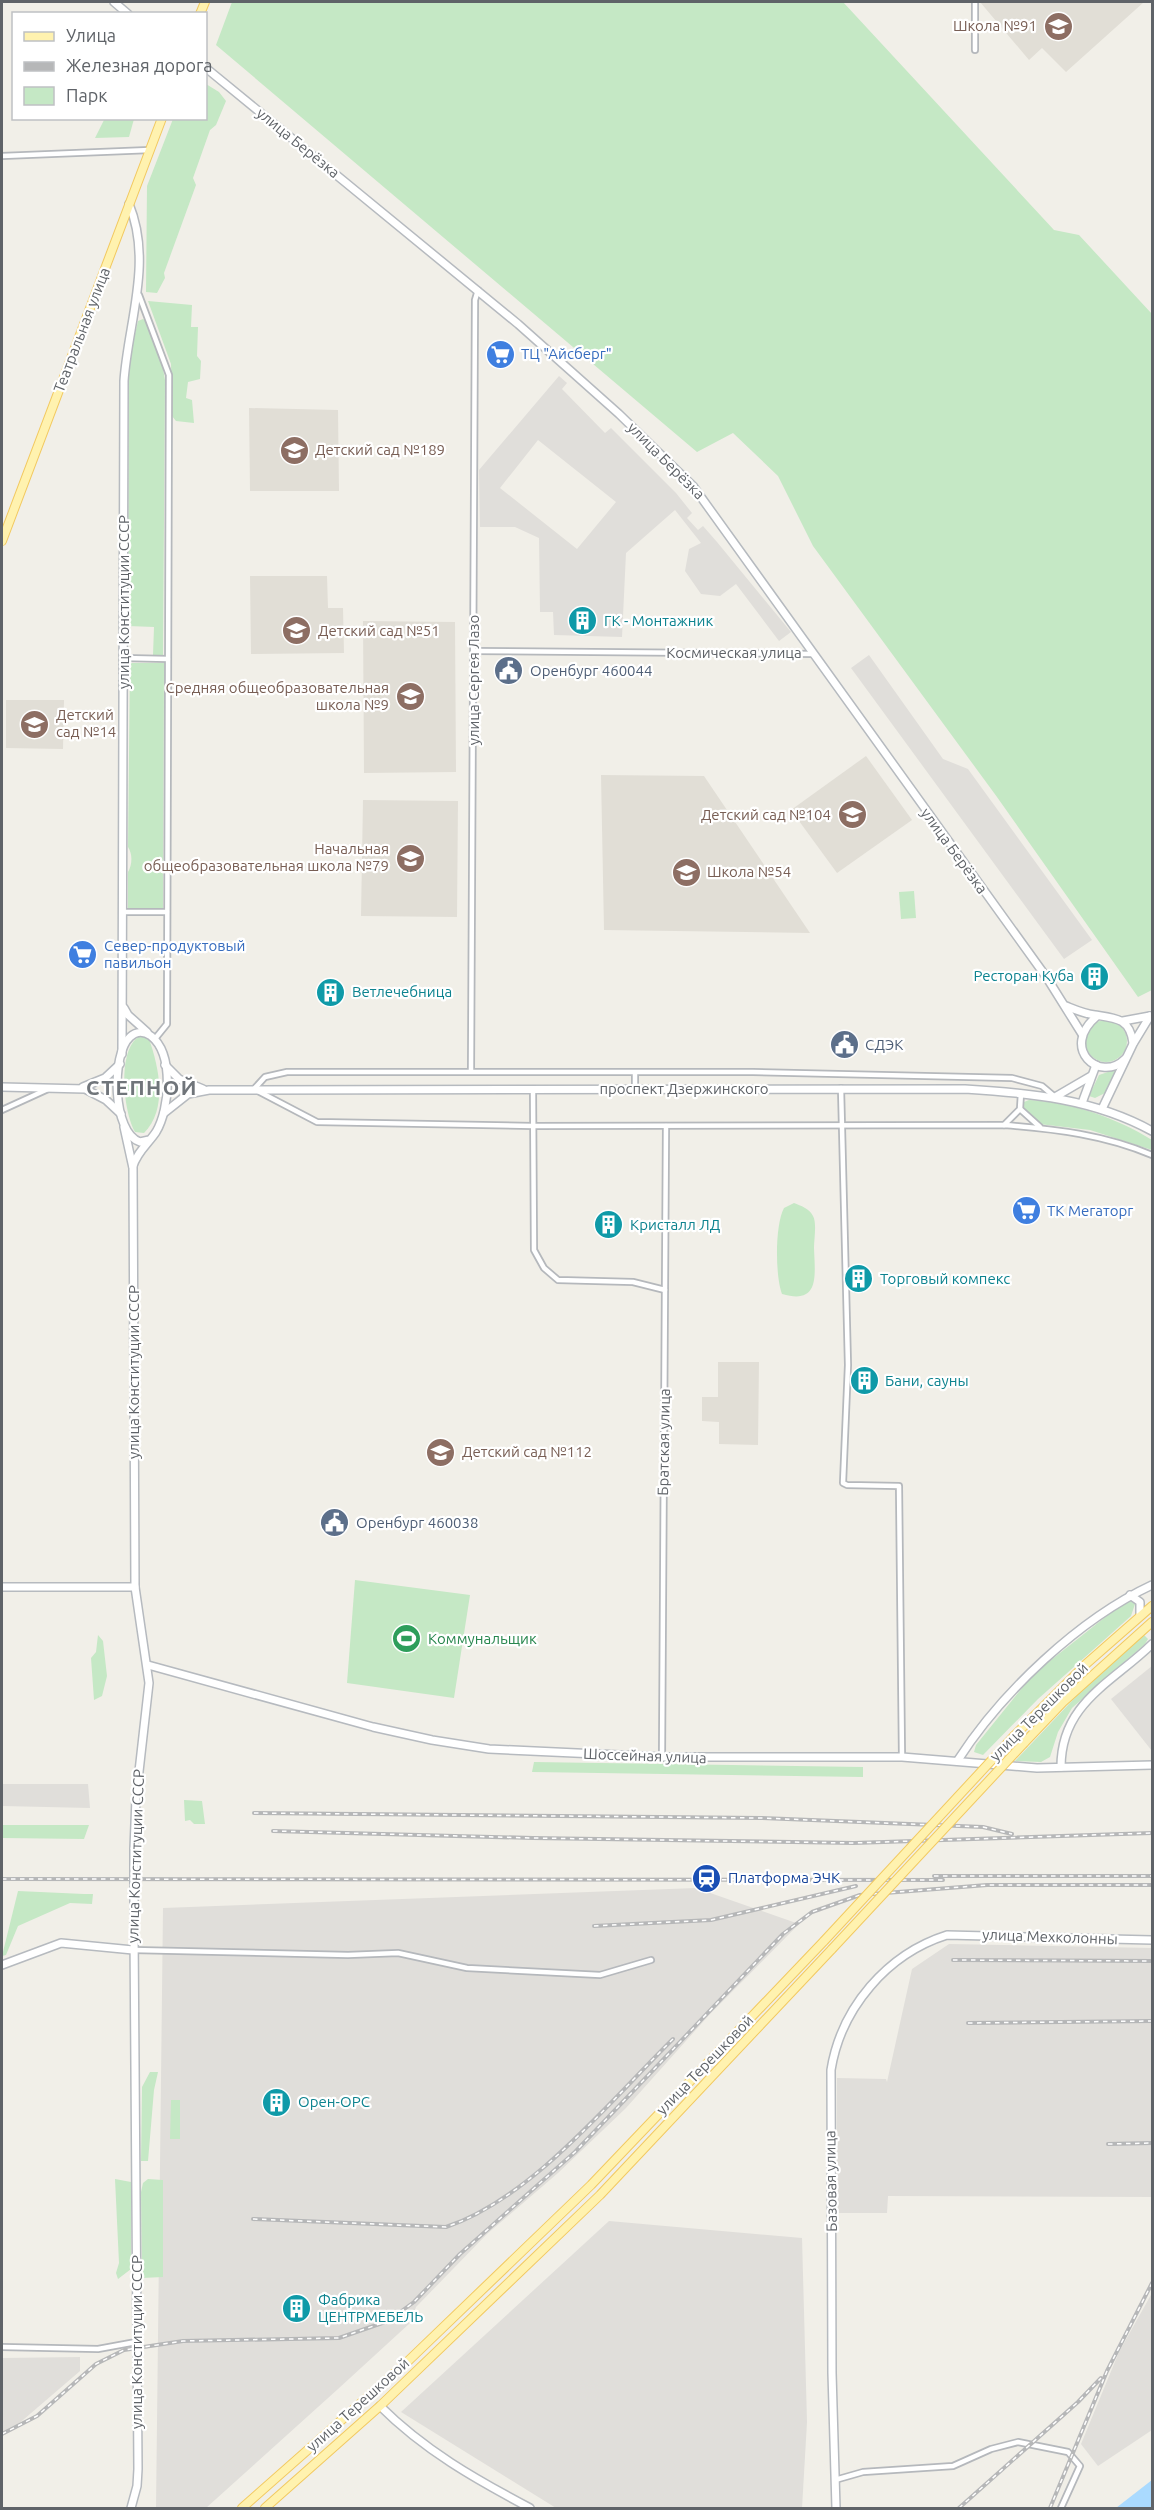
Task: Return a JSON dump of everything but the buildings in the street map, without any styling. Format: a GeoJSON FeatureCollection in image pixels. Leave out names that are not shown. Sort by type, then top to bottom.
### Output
{"type":"FeatureCollection","features":[{"type":"Feature","properties":{"kind":"main road"},"geometry":{"type":"LineString","coordinates":[[114,2],[126,12]]}},
{"type":"Feature","properties":{"kind":"main road","name":"улица Берёзка"},"geometry":{"type":"LineString","coordinates":[[207,69],[478,290],[611,407],[693,486],[1066,1006],[1082,1034]]}},
{"type":"Feature","properties":{"kind":"main road"},"geometry":{"type":"LineString","coordinates":[[207,76],[219,79]]}},
{"type":"Feature","properties":{"kind":"main road","name":"Театральная улица"},"geometry":{"type":"LineString","coordinates":[[2,541],[161,120]]}},
{"type":"Feature","properties":{"kind":"main road","name":"улица Конституции СССР"},"geometry":{"type":"LineString","coordinates":[[129,204],[137,231],[139,295],[126,355],[124,381],[123,1002],[122,1054],[118,1089],[133,1168],[135,1587],[148,1665],[148,1697],[136,1798],[134,1849],[138,2469],[137,2486],[131,2508]]}},
{"type":"Feature","properties":{"kind":"main road"},"geometry":{"type":"LineString","coordinates":[[123,1002],[128,1015],[152,1037],[165,1065],[168,1081],[164,1113],[133,1168]]}},
{"type":"Feature","properties":{"kind":"main road"},"geometry":{"type":"LineString","coordinates":[[1066,1006],[1123,1021],[1128,1027],[1133,1044]]}},
{"type":"Feature","properties":{"kind":"main road"},"geometry":{"type":"LineString","coordinates":[[1097,1016],[1082,1034],[1082,1049],[1096,1065],[1113,1066],[1128,1056]]}},
{"type":"Feature","properties":{"kind":"main road"},"geometry":{"type":"LineString","coordinates":[[1123,1021],[1151,1016]]}},
{"type":"Feature","properties":{"kind":"main road"},"geometry":{"type":"LineString","coordinates":[[1102,1109],[1133,1044],[1151,1016]]}},
{"type":"Feature","properties":{"kind":"main road"},"geometry":{"type":"LineString","coordinates":[[122,1054],[131,1036],[140,1032],[152,1037]]}},
{"type":"Feature","properties":{"kind":"main road"},"geometry":{"type":"LineString","coordinates":[[77,1088],[99,1082],[120,1064]]}},
{"type":"Feature","properties":{"kind":"main road","name":"проспект Дзержинского"},"geometry":{"type":"LineString","coordinates":[[165,1065],[179,1079],[191,1086],[209,1090]]}},
{"type":"Feature","properties":{"kind":"main road"},"geometry":{"type":"LineString","coordinates":[[1082,1103],[1096,1065]]}},
{"type":"Feature","properties":{"kind":"main road"},"geometry":{"type":"LineString","coordinates":[[1055,1097],[1091,1076]]}},
{"type":"Feature","properties":{"kind":"main road"},"geometry":{"type":"LineString","coordinates":[[2,1087],[77,1088],[92,1091],[121,1114]]}},
{"type":"Feature","properties":{"kind":"main road","name":"проспект Дзержинского"},"geometry":{"type":"LineString","coordinates":[[164,1113],[188,1094],[209,1090],[965,1089],[1055,1097],[1082,1103],[1102,1109],[1152,1131]]}},
{"type":"Feature","properties":{"kind":"main road"},"geometry":{"type":"LineString","coordinates":[[124,1127],[135,1140],[149,1140]]}},
{"type":"Feature","properties":{"kind":"main road"},"geometry":{"type":"LineString","coordinates":[[958,1760],[1029,1673],[1088,1625],[1130,1596],[1152,1585]]}},
{"type":"Feature","properties":{"kind":"main road"},"geometry":{"type":"LineString","coordinates":[[2,1587],[135,1587]]}},
{"type":"Feature","properties":{"kind":"main road"},"geometry":{"type":"LineString","coordinates":[[1130,1596],[1140,1602],[1140,1616]]}},
{"type":"Feature","properties":{"kind":"main road","name":"улица Терешковой"},"geometry":{"type":"LineString","coordinates":[[242,2508],[370,2396],[591,2185],[824,1941],[1015,1735],[1086,1664],[1152,1606]]}},
{"type":"Feature","properties":{"kind":"main road","name":"улица Терешковой"},"geometry":{"type":"LineString","coordinates":[[265,2508],[380,2406],[546,2246],[677,2115],[1063,1702],[1151,1626]]}},
{"type":"Feature","properties":{"kind":"main road"},"geometry":{"type":"LineString","coordinates":[[1061,1767],[1061,1750],[1065,1732],[1077,1711],[1152,1644]]}},
{"type":"Feature","properties":{"kind":"main road","name":"Шоссейная улица"},"geometry":{"type":"LineString","coordinates":[[148,1665],[326,1715],[432,1740],[508,1751],[662,1757],[902,1757],[958,1760],[1014,1767],[1152,1765]]}},
{"type":"Feature","properties":{"kind":"main road","name":"улица Мехколонны"},"geometry":{"type":"LineString","coordinates":[[947,1935],[1152,1940]]}},
{"type":"Feature","properties":{"kind":"main road","name":"Базовая улица"},"geometry":{"type":"LineString","coordinates":[[836,2508],[830,2098],[834,2050],[851,2012],[873,1983],[907,1954],[947,1935]]}},
{"type":"Feature","properties":{"kind":"main road"},"geometry":{"type":"LineString","coordinates":[[2,1965],[61,1943],[133,1950]]}},
{"type":"Feature","properties":{"kind":"main road"},"geometry":{"type":"LineString","coordinates":[[537,2237],[546,2246]]}},
{"type":"Feature","properties":{"kind":"main road"},"geometry":{"type":"LineString","coordinates":[[370,2396],[404,2430],[431,2451],[530,2508]]}},
{"type":"Feature","properties":{"kind":"street"},"geometry":{"type":"LineString","coordinates":[[975,2],[975,50]]}},
{"type":"Feature","properties":{"kind":"street"},"geometry":{"type":"LineString","coordinates":[[2,156],[150,150]]}},
{"type":"Feature","properties":{"kind":"street","name":"улица Сергея Лазо"},"geometry":{"type":"LineString","coordinates":[[471,1071],[474,651],[472,424],[475,300],[478,290]]}},
{"type":"Feature","properties":{"kind":"street"},"geometry":{"type":"LineString","coordinates":[[139,295],[169,375],[167,1024],[152,1037]]}},
{"type":"Feature","properties":{"kind":"street","name":"Космическая улица"},"geometry":{"type":"LineString","coordinates":[[474,651],[814,654]]}},
{"type":"Feature","properties":{"kind":"street"},"geometry":{"type":"LineString","coordinates":[[124,658],[168,659]]}},
{"type":"Feature","properties":{"kind":"street"},"geometry":{"type":"LineString","coordinates":[[123,912],[167,912]]}},
{"type":"Feature","properties":{"kind":"street"},"geometry":{"type":"LineString","coordinates":[[1055,1097],[1042,1086],[1012,1078],[783,1072],[287,1072],[265,1077],[254,1089],[317,1122],[533,1126],[1004,1125],[1102,1138],[1152,1155]]}},
{"type":"Feature","properties":{"kind":"street"},"geometry":{"type":"LineString","coordinates":[[635,1072],[635,1089]]}},
{"type":"Feature","properties":{"kind":"street"},"geometry":{"type":"LineString","coordinates":[[2,1110],[51,1088]]}},
{"type":"Feature","properties":{"kind":"street"},"geometry":{"type":"LineString","coordinates":[[841,1088],[848,1365],[843,1483],[899,1486],[902,1757]]}},
{"type":"Feature","properties":{"kind":"street"},"geometry":{"type":"LineString","coordinates":[[532,1090],[534,1250],[544,1268],[558,1280],[633,1282],[665,1290]]}},
{"type":"Feature","properties":{"kind":"street"},"geometry":{"type":"LineString","coordinates":[[1004,1125],[1020,1109],[1021,1093]]}},
{"type":"Feature","properties":{"kind":"street"},"geometry":{"type":"LineString","coordinates":[[1020,1109],[1040,1128]]}},
{"type":"Feature","properties":{"kind":"street","name":"Братская улица"},"geometry":{"type":"LineString","coordinates":[[662,1757],[666,1126]]}},
{"type":"Feature","properties":{"kind":"street"},"geometry":{"type":"LineString","coordinates":[[133,1950],[348,1955],[398,1953],[467,1968],[600,1975],[651,1960]]}},
{"type":"Feature","properties":{"kind":"street"},"geometry":{"type":"LineString","coordinates":[[2,2347],[98,2349],[136,2342]]}},
{"type":"Feature","properties":{"kind":"street"},"geometry":{"type":"LineString","coordinates":[[835,2480],[863,2472],[941,2468],[1018,2442],[1068,2452],[1080,2466],[1061,2508]]}},
{"type":"Feature","properties":{"kind":"shaded area","name":"Школа №91"},"geometry":{"type":"Polygon","coordinates":[[[980,2],[1144,2],[1066,72],[1042,48],[1029,60],[980,2]]]}},
{"type":"Feature","properties":{"kind":"shaded area"},"geometry":{"type":"Polygon","coordinates":[[[559,376],[567,383],[562,389],[605,433],[611,428],[676,493],[692,513],[687,518],[698,530],[703,526],[791,632],[779,641],[736,584],[720,596],[701,594],[685,571],[689,549],[701,543],[675,510],[626,553],[622,637],[554,635],[553,612],[540,612],[539,538],[515,527],[480,527],[479,470],[559,376]],[[538,440],[500,488],[577,549],[616,502],[538,440]]]}},
{"type":"Feature","properties":{"kind":"shaded area","name":"Детский сад №189"},"geometry":{"type":"Polygon","coordinates":[[[249,408],[338,410],[339,491],[250,491],[249,408]]]}},
{"type":"Feature","properties":{"kind":"shaded area","name":"Детский сад №51"},"geometry":{"type":"Polygon","coordinates":[[[250,576],[327,576],[328,608],[343,608],[344,653],[251,654],[250,576]]]}},
{"type":"Feature","properties":{"kind":"shaded area","name":"Средняя общеобразовательная школа №9"},"geometry":{"type":"Polygon","coordinates":[[[363,621],[455,622],[456,772],[364,773],[363,621]]]}},
{"type":"Feature","properties":{"kind":"shaded area"},"geometry":{"type":"Polygon","coordinates":[[[869,655],[943,759],[968,769],[1092,940],[1064,959],[851,668],[869,655]]]}},
{"type":"Feature","properties":{"kind":"shaded area","name":"Детский сад №14"},"geometry":{"type":"Polygon","coordinates":[[[6,700],[64,700],[63,749],[6,748],[6,700]]]}},
{"type":"Feature","properties":{"kind":"shaded area","name":"Детский сад №104"},"geometry":{"type":"Polygon","coordinates":[[[866,756],[912,820],[837,873],[791,810],[866,756]]]}},
{"type":"Feature","properties":{"kind":"shaded area","name":"Школа №54"},"geometry":{"type":"Polygon","coordinates":[[[601,775],[704,776],[810,933],[604,930],[601,775]]]}},
{"type":"Feature","properties":{"kind":"shaded area","name":"Начальная общеобразовательная школа №79"},"geometry":{"type":"Polygon","coordinates":[[[363,800],[458,801],[457,917],[361,916],[363,800]]]}},
{"type":"Feature","properties":{"kind":"shaded area"},"geometry":{"type":"Polygon","coordinates":[[[718,1362],[759,1362],[758,1445],[719,1444],[719,1422],[702,1421],[702,1397],[718,1397],[718,1362]]]}},
{"type":"Feature","properties":{"kind":"shaded area"},"geometry":{"type":"Polygon","coordinates":[[[1152,1666],[1152,1751],[1111,1699],[1152,1666]]]}},
{"type":"Feature","properties":{"kind":"shaded area"},"geometry":{"type":"Polygon","coordinates":[[[2,1784],[88,1784],[90,1808],[2,1806],[2,1784]]]}},
{"type":"Feature","properties":{"kind":"shaded area"},"geometry":{"type":"Polygon","coordinates":[[[696,1888],[799,1924],[710,2014],[626,2108],[558,2173],[487,2234],[416,2307],[410,2323],[338,2389],[206,2508],[156,2508],[163,1908],[696,1888]]]}},
{"type":"Feature","properties":{"kind":"shaded area"},"geometry":{"type":"Polygon","coordinates":[[[949,1944],[1152,1948],[1152,2197],[888,2196],[887,2213],[837,2213],[837,2078],[886,2079],[887,2082],[912,1969],[949,1944]]]}},
{"type":"Feature","properties":{"kind":"shaded area"},"geometry":{"type":"Polygon","coordinates":[[[609,2221],[802,2238],[807,2422],[802,2508],[556,2508],[401,2412],[609,2221]]]}},
{"type":"Feature","properties":{"kind":"shaded area"},"geometry":{"type":"Polygon","coordinates":[[[1152,2293],[1152,2430],[1098,2466],[1081,2444],[1119,2352],[1152,2293]]]}},
{"type":"Feature","properties":{"kind":"shaded area"},"geometry":{"type":"Polygon","coordinates":[[[80,2357],[80,2371],[16,2426],[2,2432],[2,2358],[80,2357]]]}},
{"type":"Feature","properties":{"kind":"green space"},"geometry":{"type":"Polygon","coordinates":[[[232,2],[843,2],[1054,230],[1079,235],[1152,314],[1152,990],[1138,997],[997,797],[813,546],[778,476],[733,433],[697,452],[216,45],[232,2]]]}},
{"type":"Feature","properties":{"kind":"green space"},"geometry":{"type":"Polygon","coordinates":[[[207,85],[219,92],[226,101],[216,125],[210,130],[193,178],[196,185],[164,273],[165,278],[157,293],[146,292],[147,186],[173,120],[207,120],[207,85]]]}},
{"type":"Feature","properties":{"kind":"green space"},"geometry":{"type":"Polygon","coordinates":[[[104,120],[134,120],[129,137],[95,138],[104,120]]]}},
{"type":"Feature","properties":{"kind":"green space"},"geometry":{"type":"Polygon","coordinates":[[[148,301],[192,305],[191,327],[198,327],[197,356],[201,361],[200,379],[188,382],[186,398],[192,400],[194,423],[176,421],[172,416],[171,364],[148,301]]]}},
{"type":"Feature","properties":{"kind":"green space"},"geometry":{"type":"Polygon","coordinates":[[[143,319],[146,321],[162,363],[165,380],[163,655],[153,655],[154,627],[128,626],[129,360],[138,321],[143,319]]]}},
{"type":"Feature","properties":{"kind":"green space"},"geometry":{"type":"Polygon","coordinates":[[[130,663],[164,663],[163,909],[128,910],[128,872],[131,860],[128,847],[130,663]]]}},
{"type":"Feature","properties":{"kind":"green space"},"geometry":{"type":"Polygon","coordinates":[[[914,891],[916,918],[901,919],[899,892],[914,891]]]}},
{"type":"Feature","properties":{"kind":"green space"},"geometry":{"type":"Polygon","coordinates":[[[1106,1020],[1114,1021],[1121,1026],[1126,1033],[1126,1049],[1121,1056],[1114,1061],[1106,1062],[1098,1061],[1091,1056],[1086,1049],[1085,1041],[1086,1033],[1091,1026],[1098,1021],[1106,1020]]]}},
{"type":"Feature","properties":{"kind":"green space"},"geometry":{"type":"Polygon","coordinates":[[[142,1035],[149,1039],[156,1062],[159,1087],[156,1112],[152,1123],[144,1133],[135,1132],[131,1122],[127,1110],[124,1080],[128,1052],[134,1041],[142,1035]]]}},
{"type":"Feature","properties":{"kind":"green space"},"geometry":{"type":"Polygon","coordinates":[[[1117,1069],[1105,1093],[1095,1098],[1089,1096],[1099,1075],[1117,1069]]]}},
{"type":"Feature","properties":{"kind":"green space"},"geometry":{"type":"Polygon","coordinates":[[[1029,1100],[1061,1104],[1109,1118],[1152,1140],[1152,1150],[1090,1130],[1039,1124],[1023,1109],[1024,1102],[1029,1100]]]}},
{"type":"Feature","properties":{"kind":"green space"},"geometry":{"type":"Polygon","coordinates":[[[794,1203],[805,1208],[814,1219],[815,1269],[813,1286],[809,1292],[794,1296],[782,1294],[778,1275],[777,1250],[781,1216],[784,1208],[794,1203]]]}},
{"type":"Feature","properties":{"kind":"green space","name":"Коммунальщик"},"geometry":{"type":"Polygon","coordinates":[[[355,1580],[470,1595],[454,1698],[347,1683],[355,1580]]]}},
{"type":"Feature","properties":{"kind":"green space"},"geometry":{"type":"Polygon","coordinates":[[[1130,1601],[1135,1604],[1131,1616],[1038,1699],[983,1755],[974,1752],[976,1745],[1027,1682],[1046,1664],[1123,1603],[1130,1601]]]}},
{"type":"Feature","properties":{"kind":"green space"},"geometry":{"type":"Polygon","coordinates":[[[98,1635],[103,1641],[107,1676],[102,1696],[94,1700],[91,1658],[96,1652],[98,1635]]]}},
{"type":"Feature","properties":{"kind":"green space"},"geometry":{"type":"Polygon","coordinates":[[[1144,1635],[1148,1639],[1145,1644],[1072,1708],[1058,1732],[1050,1757],[1041,1762],[1015,1761],[1085,1687],[1144,1635]]]}},
{"type":"Feature","properties":{"kind":"green space"},"geometry":{"type":"Polygon","coordinates":[[[534,1762],[863,1767],[863,1777],[532,1772],[534,1762]]]}},
{"type":"Feature","properties":{"kind":"green space"},"geometry":{"type":"Polygon","coordinates":[[[184,1800],[202,1801],[205,1824],[185,1821],[184,1800]]]}},
{"type":"Feature","properties":{"kind":"green space"},"geometry":{"type":"Polygon","coordinates":[[[2,1825],[89,1825],[84,1839],[2,1838],[2,1825]]]}},
{"type":"Feature","properties":{"kind":"green space"},"geometry":{"type":"Polygon","coordinates":[[[18,1891],[93,1894],[92,1904],[70,1903],[18,1926],[6,1955],[2,1956],[18,1891]]]}},
{"type":"Feature","properties":{"kind":"green space"},"geometry":{"type":"Polygon","coordinates":[[[150,2072],[158,2072],[154,2090],[148,2161],[141,2161],[142,2087],[150,2072]]]}},
{"type":"Feature","properties":{"kind":"green space"},"geometry":{"type":"Polygon","coordinates":[[[171,2100],[180,2100],[180,2139],[170,2139],[171,2100]]]}},
{"type":"Feature","properties":{"kind":"green space"},"geometry":{"type":"Polygon","coordinates":[[[115,2179],[131,2182],[131,2269],[118,2279],[116,2273],[119,2263],[115,2179]]]}},
{"type":"Feature","properties":{"kind":"green space"},"geometry":{"type":"Polygon","coordinates":[[[148,2179],[163,2180],[163,2277],[142,2278],[141,2192],[143,2183],[148,2179]]]}},
{"type":"Feature","properties":{"kind":"water"},"geometry":{"type":"Polygon","coordinates":[[[1152,2480],[1152,2508],[1116,2508],[1152,2480]]]}},
{"type":"Feature","properties":{"kind":"railway"},"geometry":{"type":"LineString","coordinates":[[254,1813],[761,1818],[983,1827],[1012,1834]]}},
{"type":"Feature","properties":{"kind":"railway"},"geometry":{"type":"LineString","coordinates":[[273,1831],[854,1843],[1152,1833]]}},
{"type":"Feature","properties":{"kind":"railway"},"geometry":{"type":"LineString","coordinates":[[934,1876],[1152,1876]]}},
{"type":"Feature","properties":{"kind":"railway"},"geometry":{"type":"LineString","coordinates":[[2,1879],[943,1880]]}},
{"type":"Feature","properties":{"kind":"railway"},"geometry":{"type":"LineString","coordinates":[[2,2434],[37,2416],[96,2364],[124,2350],[183,2341],[339,2338],[388,2321],[414,2302],[460,2254],[575,2152],[783,1934],[812,1912],[860,1895],[987,1885],[1152,1885]]}},
{"type":"Feature","properties":{"kind":"railway"},"geometry":{"type":"LineString","coordinates":[[594,1926],[711,1920],[856,1886]]}},
{"type":"Feature","properties":{"kind":"railway"},"geometry":{"type":"LineString","coordinates":[[953,1960],[1152,1961]]}},
{"type":"Feature","properties":{"kind":"railway"},"geometry":{"type":"LineString","coordinates":[[968,2023],[1152,2021]]}},
{"type":"Feature","properties":{"kind":"railway"},"geometry":{"type":"LineString","coordinates":[[253,2219],[446,2227],[478,2213],[509,2194],[539,2171],[596,2119],[673,2039]]}},
{"type":"Feature","properties":{"kind":"railway"},"geometry":{"type":"LineString","coordinates":[[1108,2144],[1152,2143]]}},
{"type":"Feature","properties":{"kind":"railway"},"geometry":{"type":"LineString","coordinates":[[1050,2508],[1107,2371],[1152,2283]]}},
{"type":"Feature","properties":{"kind":"railway"},"geometry":{"type":"LineString","coordinates":[[959,2508],[1078,2402],[1101,2378]]}},
{"type":"Feature","properties":{"kind":"place","name":"Школа №91"},"geometry":{"type":"Point","coordinates":[1058,26]}},
{"type":"Feature","properties":{"kind":"place","name":"ТЦ \"Айсберг\""},"geometry":{"type":"Point","coordinates":[500,354]}},
{"type":"Feature","properties":{"kind":"place","name":"Детский сад №189"},"geometry":{"type":"Point","coordinates":[294,450]}},
{"type":"Feature","properties":{"kind":"place","name":"ГК - Монтажник"},"geometry":{"type":"Point","coordinates":[583,621]}},
{"type":"Feature","properties":{"kind":"place","name":"Детский сад №51"},"geometry":{"type":"Point","coordinates":[297,631]}},
{"type":"Feature","properties":{"kind":"place","name":"Оренбург 460044"},"geometry":{"type":"Point","coordinates":[509,671]}},
{"type":"Feature","properties":{"kind":"place","name":"Средняя общеобразовательная школа №9"},"geometry":{"type":"Point","coordinates":[410,697]}},
{"type":"Feature","properties":{"kind":"place","name":"Детский сад №14"},"geometry":{"type":"Point","coordinates":[35,724]}},
{"type":"Feature","properties":{"kind":"place","name":"Детский сад №104"},"geometry":{"type":"Point","coordinates":[852,815]}},
{"type":"Feature","properties":{"kind":"place","name":"Начальная общеобразовательная школа №79"},"geometry":{"type":"Point","coordinates":[410,858]}},
{"type":"Feature","properties":{"kind":"place","name":"Школа №54"},"geometry":{"type":"Point","coordinates":[686,872]}},
{"type":"Feature","properties":{"kind":"place","name":"Север-продуктовый павильон"},"geometry":{"type":"Point","coordinates":[83,955]}},
{"type":"Feature","properties":{"kind":"place","name":"Ресторан Куба"},"geometry":{"type":"Point","coordinates":[1095,976]}},
{"type":"Feature","properties":{"kind":"place","name":"Ветлечебница"},"geometry":{"type":"Point","coordinates":[331,992]}},
{"type":"Feature","properties":{"kind":"place","name":"СДЭК"},"geometry":{"type":"Point","coordinates":[844,1045]}},
{"type":"Feature","properties":{"kind":"place","name":"ТК Мегаторг"},"geometry":{"type":"Point","coordinates":[1026,1211]}},
{"type":"Feature","properties":{"kind":"place","name":"Кристалл ЛД"},"geometry":{"type":"Point","coordinates":[609,1225]}},
{"type":"Feature","properties":{"kind":"place","name":"Торговый компекс"},"geometry":{"type":"Point","coordinates":[859,1279]}},
{"type":"Feature","properties":{"kind":"place","name":"Бани, сауны"},"geometry":{"type":"Point","coordinates":[864,1381]}},
{"type":"Feature","properties":{"kind":"place","name":"Детский сад №112"},"geometry":{"type":"Point","coordinates":[441,1452]}},
{"type":"Feature","properties":{"kind":"place","name":"Оренбург 460038"},"geometry":{"type":"Point","coordinates":[335,1523]}},
{"type":"Feature","properties":{"kind":"place","name":"Коммунальщик"},"geometry":{"type":"Point","coordinates":[407,1639]}},
{"type":"Feature","properties":{"kind":"place","name":"Платформа ЭЧК"},"geometry":{"type":"Point","coordinates":[707,1878]}},
{"type":"Feature","properties":{"kind":"place","name":"Орен-ОРС"},"geometry":{"type":"Point","coordinates":[277,2102]}},
{"type":"Feature","properties":{"kind":"place","name":"Фабрика ЦЕНТРМЕБЕЛЬ"},"geometry":{"type":"Point","coordinates":[297,2309]}},
{"type":"Feature","properties":{"kind":"district","name":"СТЕПНОЙ"},"geometry":{"type":"Point","coordinates":[142,1088]}}]}
